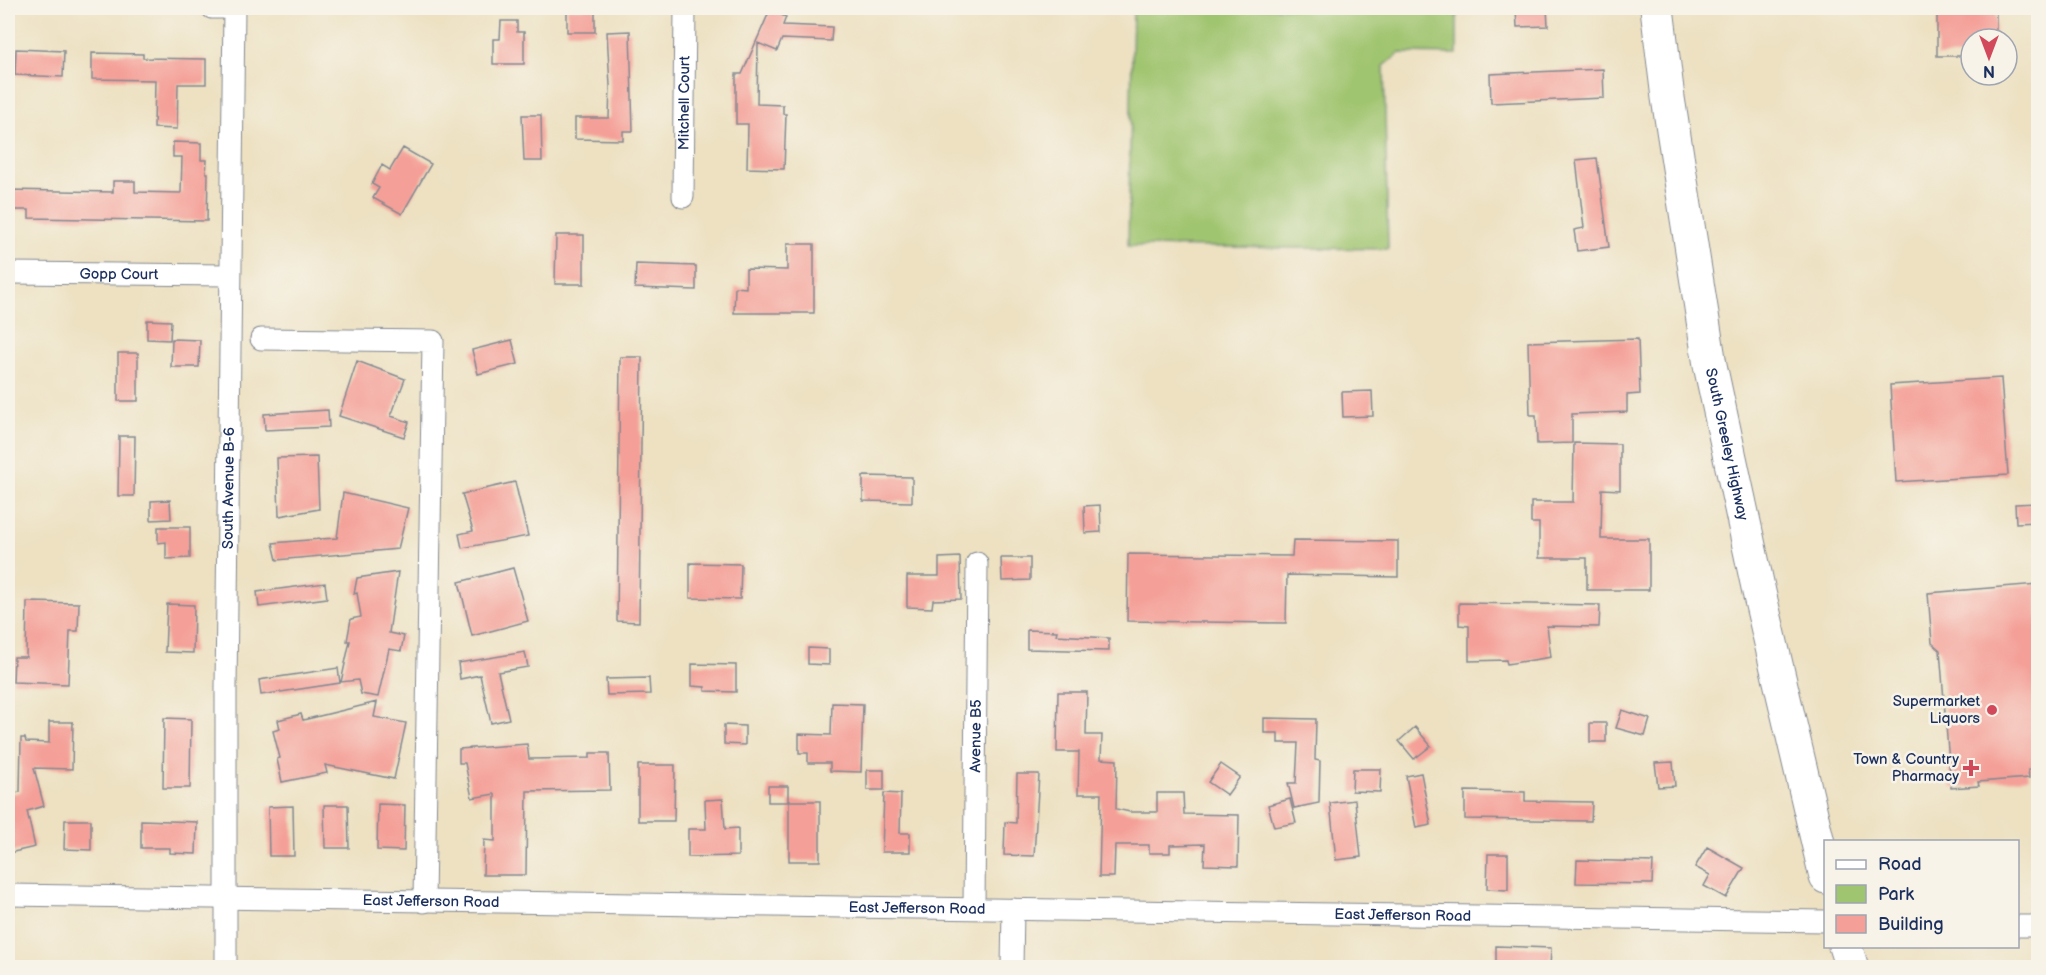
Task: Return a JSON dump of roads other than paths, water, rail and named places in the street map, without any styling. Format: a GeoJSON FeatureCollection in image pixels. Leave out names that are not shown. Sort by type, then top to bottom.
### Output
{"type":"FeatureCollection","features":[{"type":"Feature","properties":{"kind":"highway","name":"South Greeley Highway"},"geometry":{"type":"LineString","coordinates":[[1657,8],[1668,98],[1710,365],[1759,592],[1824,868]]}},
{"type":"Feature","properties":{"kind":"highway"},"geometry":{"type":"LineString","coordinates":[[1846,948],[1852,968]]}},
{"type":"Feature","properties":{"kind":"street"},"geometry":{"type":"LineString","coordinates":[[212,8],[234,8]]}},
{"type":"Feature","properties":{"kind":"street","name":"South Avenue B-6"},"geometry":{"type":"LineString","coordinates":[[226,968],[226,688],[234,8]]}},
{"type":"Feature","properties":{"kind":"street","name":"Mitchell Court"},"geometry":{"type":"LineString","coordinates":[[683,197],[686,8]]}},
{"type":"Feature","properties":{"kind":"street","name":"Gopp Court"},"geometry":{"type":"LineString","coordinates":[[8,273],[230,275]]}},
{"type":"Feature","properties":{"kind":"street"},"geometry":{"type":"LineString","coordinates":[[261,339],[433,341],[424,902]]}},
{"type":"Feature","properties":{"kind":"street","name":"Avenue B5"},"geometry":{"type":"LineString","coordinates":[[974,908],[977,563]]}},
{"type":"Feature","properties":{"kind":"street","name":"East Jefferson Road"},"geometry":{"type":"LineString","coordinates":[[8,895],[1824,921]]}},
{"type":"Feature","properties":{"kind":"street"},"geometry":{"type":"LineString","coordinates":[[1012,968],[1014,909]]}},
{"type":"Feature","properties":{"kind":"street"},"geometry":{"type":"LineString","coordinates":[[2019,926],[2038,926]]}},
{"type":"Feature","properties":{"kind":"place","name":"Supermarket Liquors"},"geometry":{"type":"Point","coordinates":[1992,710]}},
{"type":"Feature","properties":{"kind":"place","name":"Town & Country Pharmacy"},"geometry":{"type":"Point","coordinates":[1971,768]}}]}
